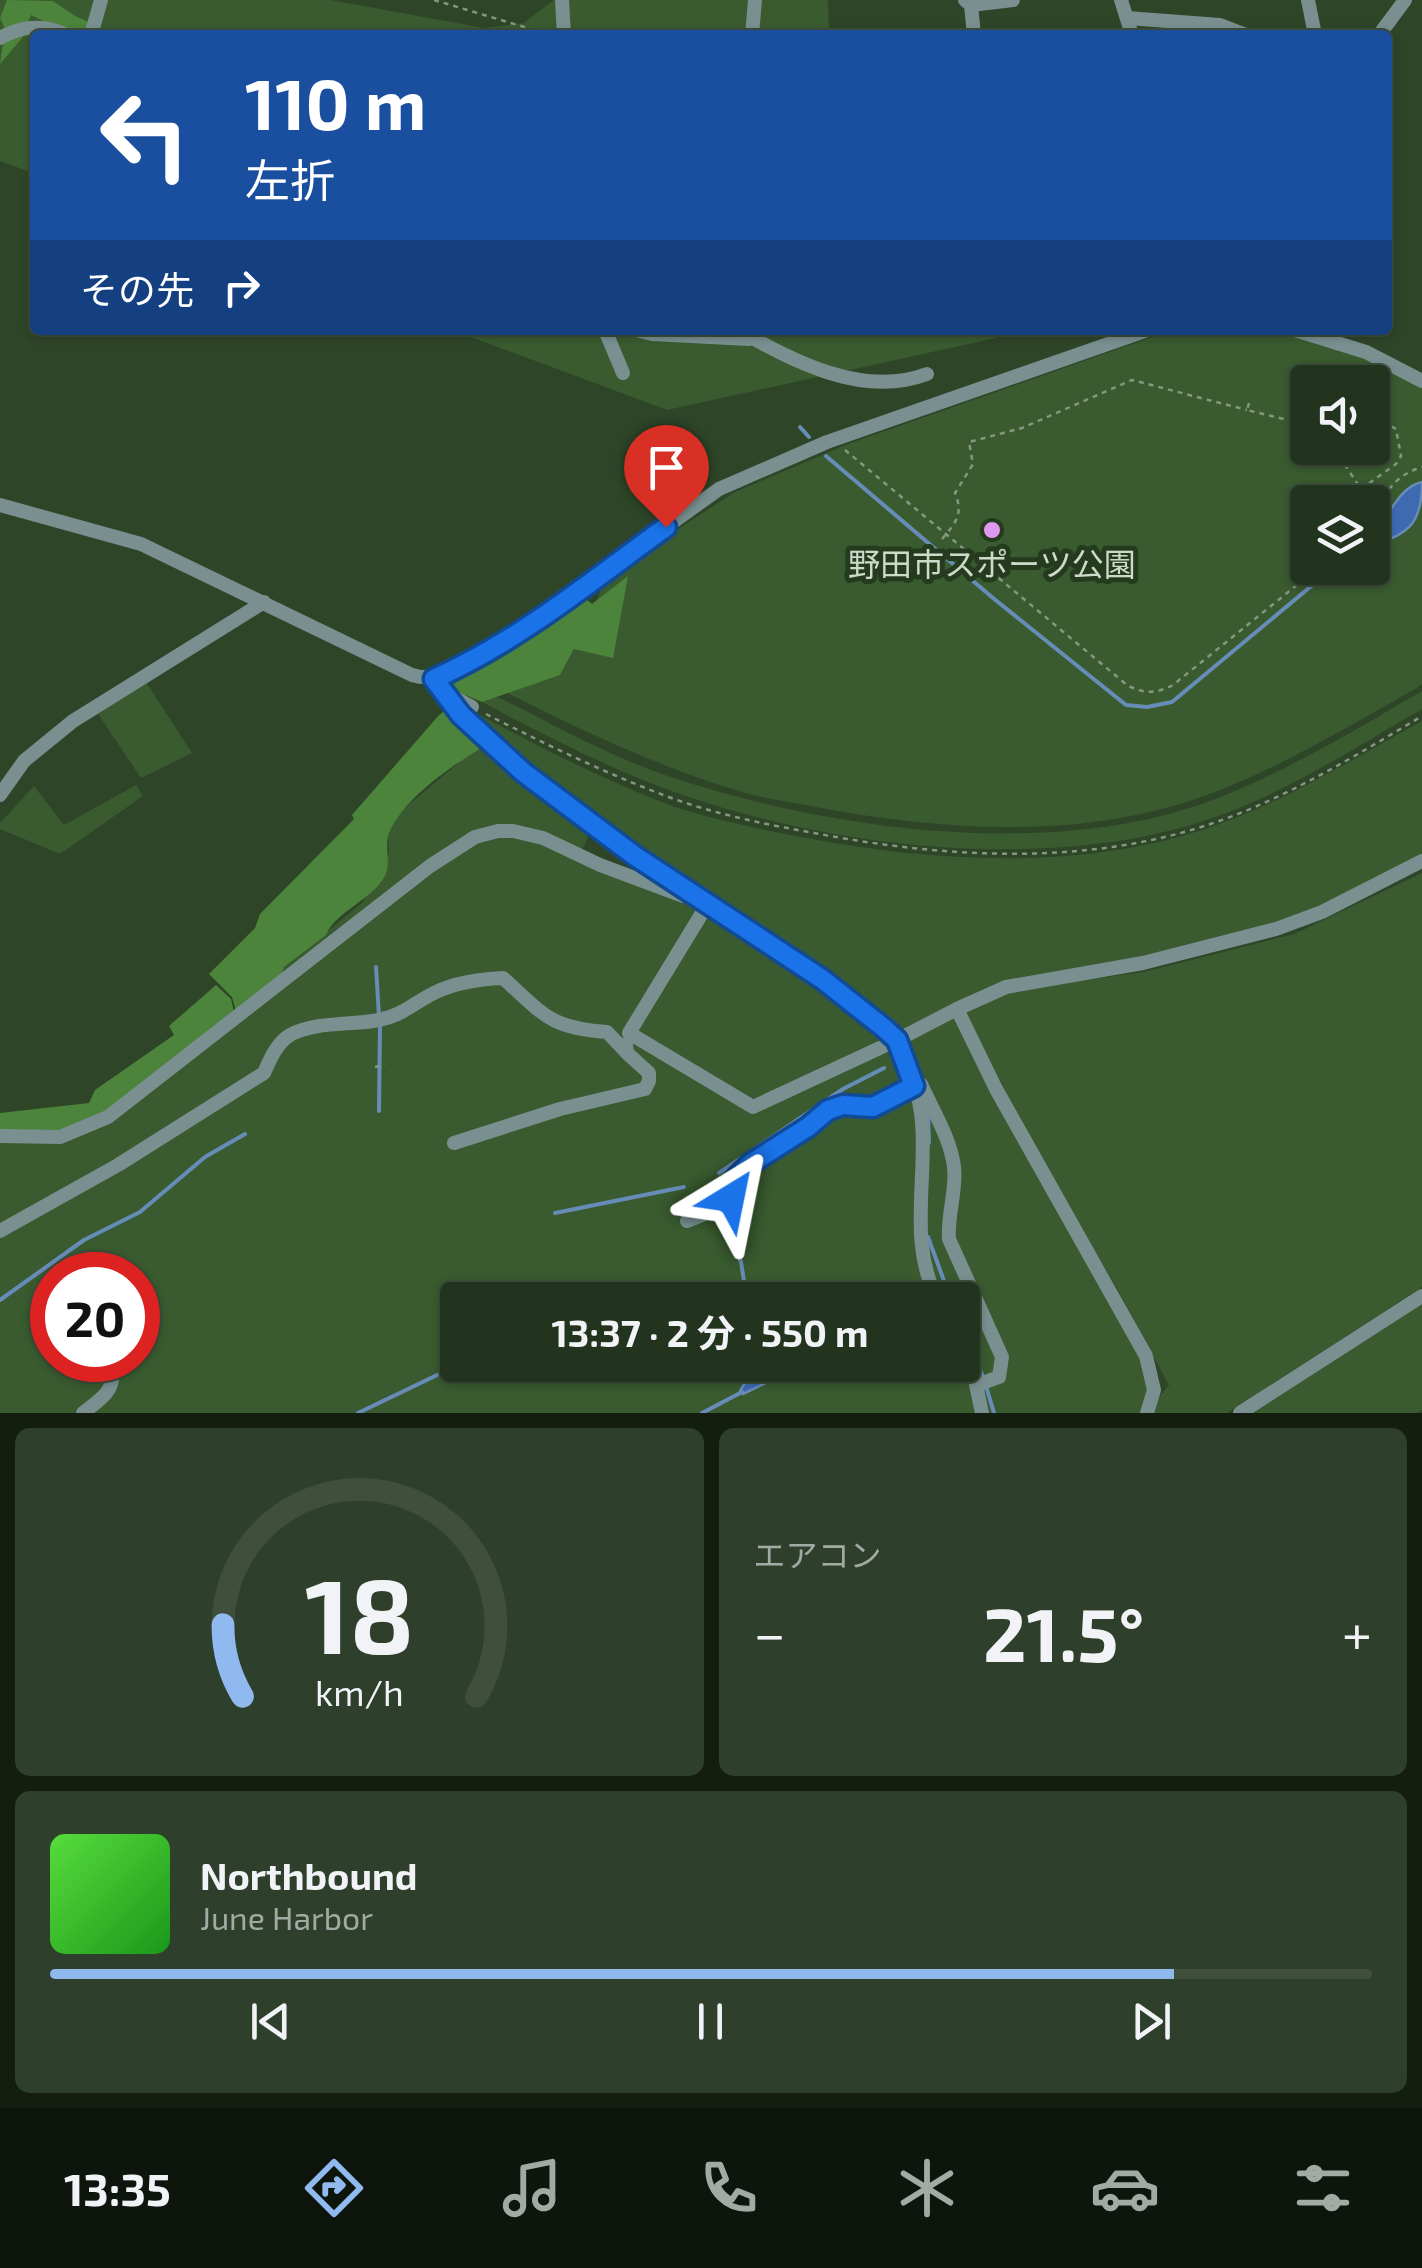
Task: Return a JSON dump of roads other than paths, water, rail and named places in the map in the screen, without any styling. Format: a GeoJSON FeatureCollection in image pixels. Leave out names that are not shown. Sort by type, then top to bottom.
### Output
{"type":"FeatureCollection","features":[{"type":"Feature","properties":{"kind":"street"},"geometry":{"type":"LineString","coordinates":[[92,30],[101,0]]}},
{"type":"Feature","properties":{"kind":"street"},"geometry":{"type":"LineString","coordinates":[[562,0],[564,30]]}},
{"type":"Feature","properties":{"kind":"street"},"geometry":{"type":"LineString","coordinates":[[752,30],[755,0]]}},
{"type":"Feature","properties":{"kind":"street"},"geometry":{"type":"LineString","coordinates":[[973,30],[968,3],[1013,0]]}},
{"type":"Feature","properties":{"kind":"street"},"geometry":{"type":"LineString","coordinates":[[1122,0],[1131,30]]}},
{"type":"Feature","properties":{"kind":"street"},"geometry":{"type":"LineString","coordinates":[[1308,0],[1314,30]]}},
{"type":"Feature","properties":{"kind":"street"},"geometry":{"type":"LineString","coordinates":[[1384,30],[1406,0]]}},
{"type":"Feature","properties":{"kind":"street"},"geometry":{"type":"LineString","coordinates":[[1127,18],[1220,25],[1233,30]]}},
{"type":"Feature","properties":{"kind":"street"},"geometry":{"type":"LineString","coordinates":[[0,38],[41,26],[53,30]]}},
{"type":"Feature","properties":{"kind":"street"},"geometry":{"type":"LineString","coordinates":[[607,335],[623,373]]}},
{"type":"Feature","properties":{"kind":"street"},"geometry":{"type":"LineString","coordinates":[[669,335],[755,340]]}},
{"type":"Feature","properties":{"kind":"street"},"geometry":{"type":"LineString","coordinates":[[746,335],[848,379],[870,384],[892,384],[927,374]]}},
{"type":"Feature","properties":{"kind":"street"},"geometry":{"type":"LineString","coordinates":[[0,505],[140,544],[412,675],[434,679],[484,656],[514,636],[719,489],[833,440],[1134,335]]}},
{"type":"Feature","properties":{"kind":"street"},"geometry":{"type":"LineString","coordinates":[[1312,335],[1356,348],[1422,381]]}},
{"type":"Feature","properties":{"kind":"street"},"geometry":{"type":"LineString","coordinates":[[0,794],[24,761],[73,721],[264,602]]}},
{"type":"Feature","properties":{"kind":"street"},"geometry":{"type":"LineString","coordinates":[[434,679],[461,715],[498,751],[594,826],[822,979],[897,1040],[922,1121],[921,1240],[932,1282]]}},
{"type":"Feature","properties":{"kind":"street"},"geometry":{"type":"LineString","coordinates":[[444,692],[472,707]]}},
{"type":"Feature","properties":{"kind":"street"},"geometry":{"type":"LineString","coordinates":[[580,856],[588,851],[594,826]]}},
{"type":"Feature","properties":{"kind":"street"},"geometry":{"type":"LineString","coordinates":[[0,1136],[60,1137],[108,1117],[462,842],[487,833],[512,831],[543,838],[707,905]]}},
{"type":"Feature","properties":{"kind":"street"},"geometry":{"type":"LineString","coordinates":[[630,1033],[752,1107],[1006,988],[1143,963],[1276,929],[1322,912],[1422,861]]}},
{"type":"Feature","properties":{"kind":"street"},"geometry":{"type":"LineString","coordinates":[[627,1052],[630,1033],[707,905]]}},
{"type":"Feature","properties":{"kind":"street"},"geometry":{"type":"LineString","coordinates":[[0,1231],[118,1165],[264,1073],[286,1036],[406,1013],[435,992],[478,979],[504,978],[550,1021],[573,1030],[607,1032],[649,1073],[650,1081],[644,1089],[560,1109],[454,1143]]}},
{"type":"Feature","properties":{"kind":"street"},"geometry":{"type":"LineString","coordinates":[[957,1008],[996,1089],[1146,1356],[1154,1390],[1147,1413]]}},
{"type":"Feature","properties":{"kind":"street"},"geometry":{"type":"LineString","coordinates":[[687,1220],[722,1207],[731,1198],[736,1178],[750,1164],[828,1110],[843,1105],[873,1107],[920,1084],[951,1152],[955,1170],[949,1239],[1002,1358],[998,1377],[982,1384]]}},
{"type":"Feature","properties":{"kind":"street"},"geometry":{"type":"LineString","coordinates":[[1240,1413],[1422,1296]]}},
{"type":"Feature","properties":{"kind":"street"},"geometry":{"type":"LineString","coordinates":[[980,1380],[982,1413]]}},
{"type":"Feature","properties":{"kind":"street"},"geometry":{"type":"LineString","coordinates":[[83,1413],[105,1396],[113,1382]]}},
{"type":"Feature","properties":{"kind":"water"},"geometry":{"type":"Polygon","coordinates":[[[1422,482],[1417,516],[1405,531],[1390,539],[1390,510],[1413,485],[1422,482]]]}},
{"type":"Feature","properties":{"kind":"water"},"geometry":{"type":"Polygon","coordinates":[[[745,1382],[768,1382],[743,1394],[740,1391],[745,1382]]]}},
{"type":"Feature","properties":{"kind":"waterway"},"geometry":{"type":"LineString","coordinates":[[800,427],[809,437]]}},
{"type":"Feature","properties":{"kind":"waterway"},"geometry":{"type":"LineString","coordinates":[[826,456],[1126,705],[1147,707],[1172,702],[1313,585]]}},
{"type":"Feature","properties":{"kind":"waterway"},"geometry":{"type":"LineString","coordinates":[[376,967],[379,1016]]}},
{"type":"Feature","properties":{"kind":"waterway"},"geometry":{"type":"LineString","coordinates":[[379,1111],[380,1026]]}},
{"type":"Feature","properties":{"kind":"waterway"},"geometry":{"type":"LineString","coordinates":[[719,1173],[843,1089],[884,1068]]}},
{"type":"Feature","properties":{"kind":"waterway"},"geometry":{"type":"LineString","coordinates":[[928,1113],[929,1143]]}},
{"type":"Feature","properties":{"kind":"waterway"},"geometry":{"type":"LineString","coordinates":[[0,1300],[84,1240],[140,1212],[205,1157],[245,1134]]}},
{"type":"Feature","properties":{"kind":"waterway"},"geometry":{"type":"LineString","coordinates":[[555,1213],[684,1187]]}},
{"type":"Feature","properties":{"kind":"waterway"},"geometry":{"type":"LineString","coordinates":[[721,1210],[741,1262],[744,1282]]}},
{"type":"Feature","properties":{"kind":"waterway"},"geometry":{"type":"LineString","coordinates":[[928,1237],[944,1282]]}},
{"type":"Feature","properties":{"kind":"waterway"},"geometry":{"type":"LineString","coordinates":[[980,1370],[983,1377]]}},
{"type":"Feature","properties":{"kind":"waterway"},"geometry":{"type":"LineString","coordinates":[[358,1413],[440,1374]]}},
{"type":"Feature","properties":{"kind":"waterway"},"geometry":{"type":"LineString","coordinates":[[986,1386],[994,1413]]}},
{"type":"Feature","properties":{"kind":"waterway"},"geometry":{"type":"LineString","coordinates":[[702,1413],[742,1392]]}},
{"type":"Feature","properties":{"kind":"place","name":"野田市スポーツ公園"},"geometry":{"type":"Point","coordinates":[992,530]}}]}
